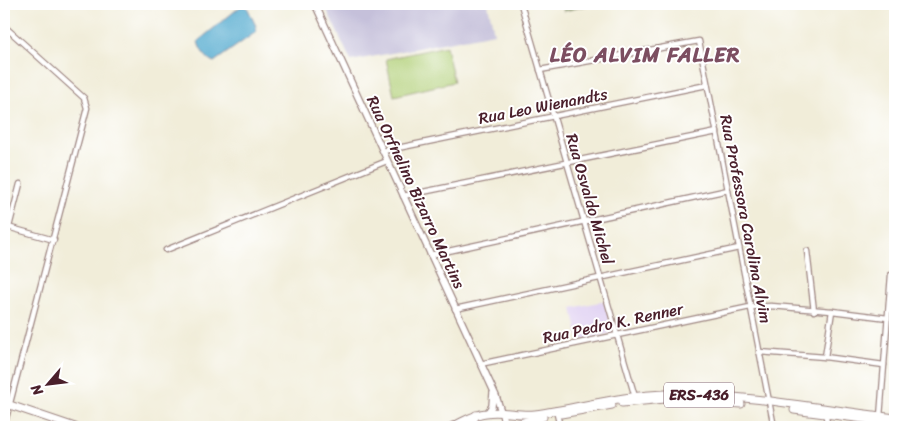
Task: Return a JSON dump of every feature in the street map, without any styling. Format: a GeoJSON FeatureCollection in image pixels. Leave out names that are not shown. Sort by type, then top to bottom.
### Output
{"type":"FeatureCollection","features":[{"type":"Feature","properties":{"kind":"main road","name":"ERS-436"},"geometry":{"type":"LineString","coordinates":[[452,427],[476,415],[488,412],[518,415],[556,412],[635,399],[711,395],[871,421]]}},
{"type":"Feature","properties":{"kind":"main road"},"geometry":{"type":"LineString","coordinates":[[7,404],[75,427]]}},
{"type":"Feature","properties":{"kind":"main road","name":"ERS-436"},"geometry":{"type":"LineString","coordinates":[[769,404],[871,421],[880,418],[895,418]]}},
{"type":"Feature","properties":{"kind":"main road","name":"ERS-436"},"geometry":{"type":"LineString","coordinates":[[505,427],[556,412]]}},
{"type":"Feature","properties":{"kind":"main road"},"geometry":{"type":"LineString","coordinates":[[473,427],[472,422],[476,415]]}},
{"type":"Feature","properties":{"kind":"main road","name":"ERS-436"},"geometry":{"type":"LineString","coordinates":[[880,418],[895,423]]}},
{"type":"Feature","properties":{"kind":"street","name":"Rua Orfnelino Bizarro Martins"},"geometry":{"type":"LineString","coordinates":[[315,4],[493,391],[502,413],[505,427]]}},
{"type":"Feature","properties":{"kind":"street","name":"Rua Osvaldo Michel"},"geometry":{"type":"LineString","coordinates":[[521,4],[635,399]]}},
{"type":"Feature","properties":{"kind":"street"},"geometry":{"type":"LineString","coordinates":[[4,26],[84,98],[88,108],[54,240],[7,404],[4,426]]}},
{"type":"Feature","properties":{"kind":"street","name":"Rua Professora Carolina Alvim"},"geometry":{"type":"LineString","coordinates":[[540,70],[699,41],[774,427]]}},
{"type":"Feature","properties":{"kind":"street","name":"Rua Leo Wienandts"},"geometry":{"type":"LineString","coordinates":[[383,151],[707,85]]}},
{"type":"Feature","properties":{"kind":"street"},"geometry":{"type":"LineString","coordinates":[[403,196],[716,132]]}},
{"type":"Feature","properties":{"kind":"street"},"geometry":{"type":"LineString","coordinates":[[166,250],[387,161]]}},
{"type":"Feature","properties":{"kind":"street"},"geometry":{"type":"LineString","coordinates":[[20,184],[6,227],[54,240]]}},
{"type":"Feature","properties":{"kind":"street"},"geometry":{"type":"LineString","coordinates":[[430,255],[728,190]]}},
{"type":"Feature","properties":{"kind":"street"},"geometry":{"type":"LineString","coordinates":[[455,309],[739,248]]}},
{"type":"Feature","properties":{"kind":"street"},"geometry":{"type":"LineString","coordinates":[[807,251],[814,311]]}},
{"type":"Feature","properties":{"kind":"street"},"geometry":{"type":"LineString","coordinates":[[880,418],[891,275]]}},
{"type":"Feature","properties":{"kind":"street","name":"Rua Pedro K. Renner"},"geometry":{"type":"LineString","coordinates":[[480,364],[750,307],[771,306],[888,318]]}},
{"type":"Feature","properties":{"kind":"street"},"geometry":{"type":"LineString","coordinates":[[825,357],[832,311]]}},
{"type":"Feature","properties":{"kind":"street"},"geometry":{"type":"LineString","coordinates":[[759,352],[825,357],[884,365]]}},
{"type":"Feature","properties":{"kind":"street"},"geometry":{"type":"LineString","coordinates":[[488,412],[492,406],[493,391]]}},
{"type":"Feature","properties":{"kind":"street"},"geometry":{"type":"LineString","coordinates":[[556,412],[560,427]]}},
{"type":"Feature","properties":{"kind":"street"},"geometry":{"type":"LineString","coordinates":[[826,414],[827,427]]}},
{"type":"Feature","properties":{"kind":"shaded area"},"geometry":{"type":"Polygon","coordinates":[[[324,4],[488,4],[494,33],[351,61],[324,4]]]}},
{"type":"Feature","properties":{"kind":"shaded area"},"geometry":{"type":"Polygon","coordinates":[[[604,301],[613,333],[579,340],[572,308],[604,301]]]}},
{"type":"Feature","properties":{"kind":"green space"},"geometry":{"type":"Polygon","coordinates":[[[561,4],[593,4],[564,11],[561,4]]]}},
{"type":"Feature","properties":{"kind":"green space"},"geometry":{"type":"Polygon","coordinates":[[[446,46],[454,82],[394,96],[386,59],[446,46]]]}},
{"type":"Feature","properties":{"kind":"water"},"geometry":{"type":"Polygon","coordinates":[[[241,6],[247,7],[256,26],[256,32],[214,62],[211,61],[204,54],[198,41],[241,6]]]}},
{"type":"Feature","properties":{"kind":"district","name":"LÉO ALVIM FALLER"},"geometry":{"type":"Point","coordinates":[645,55]}}]}
